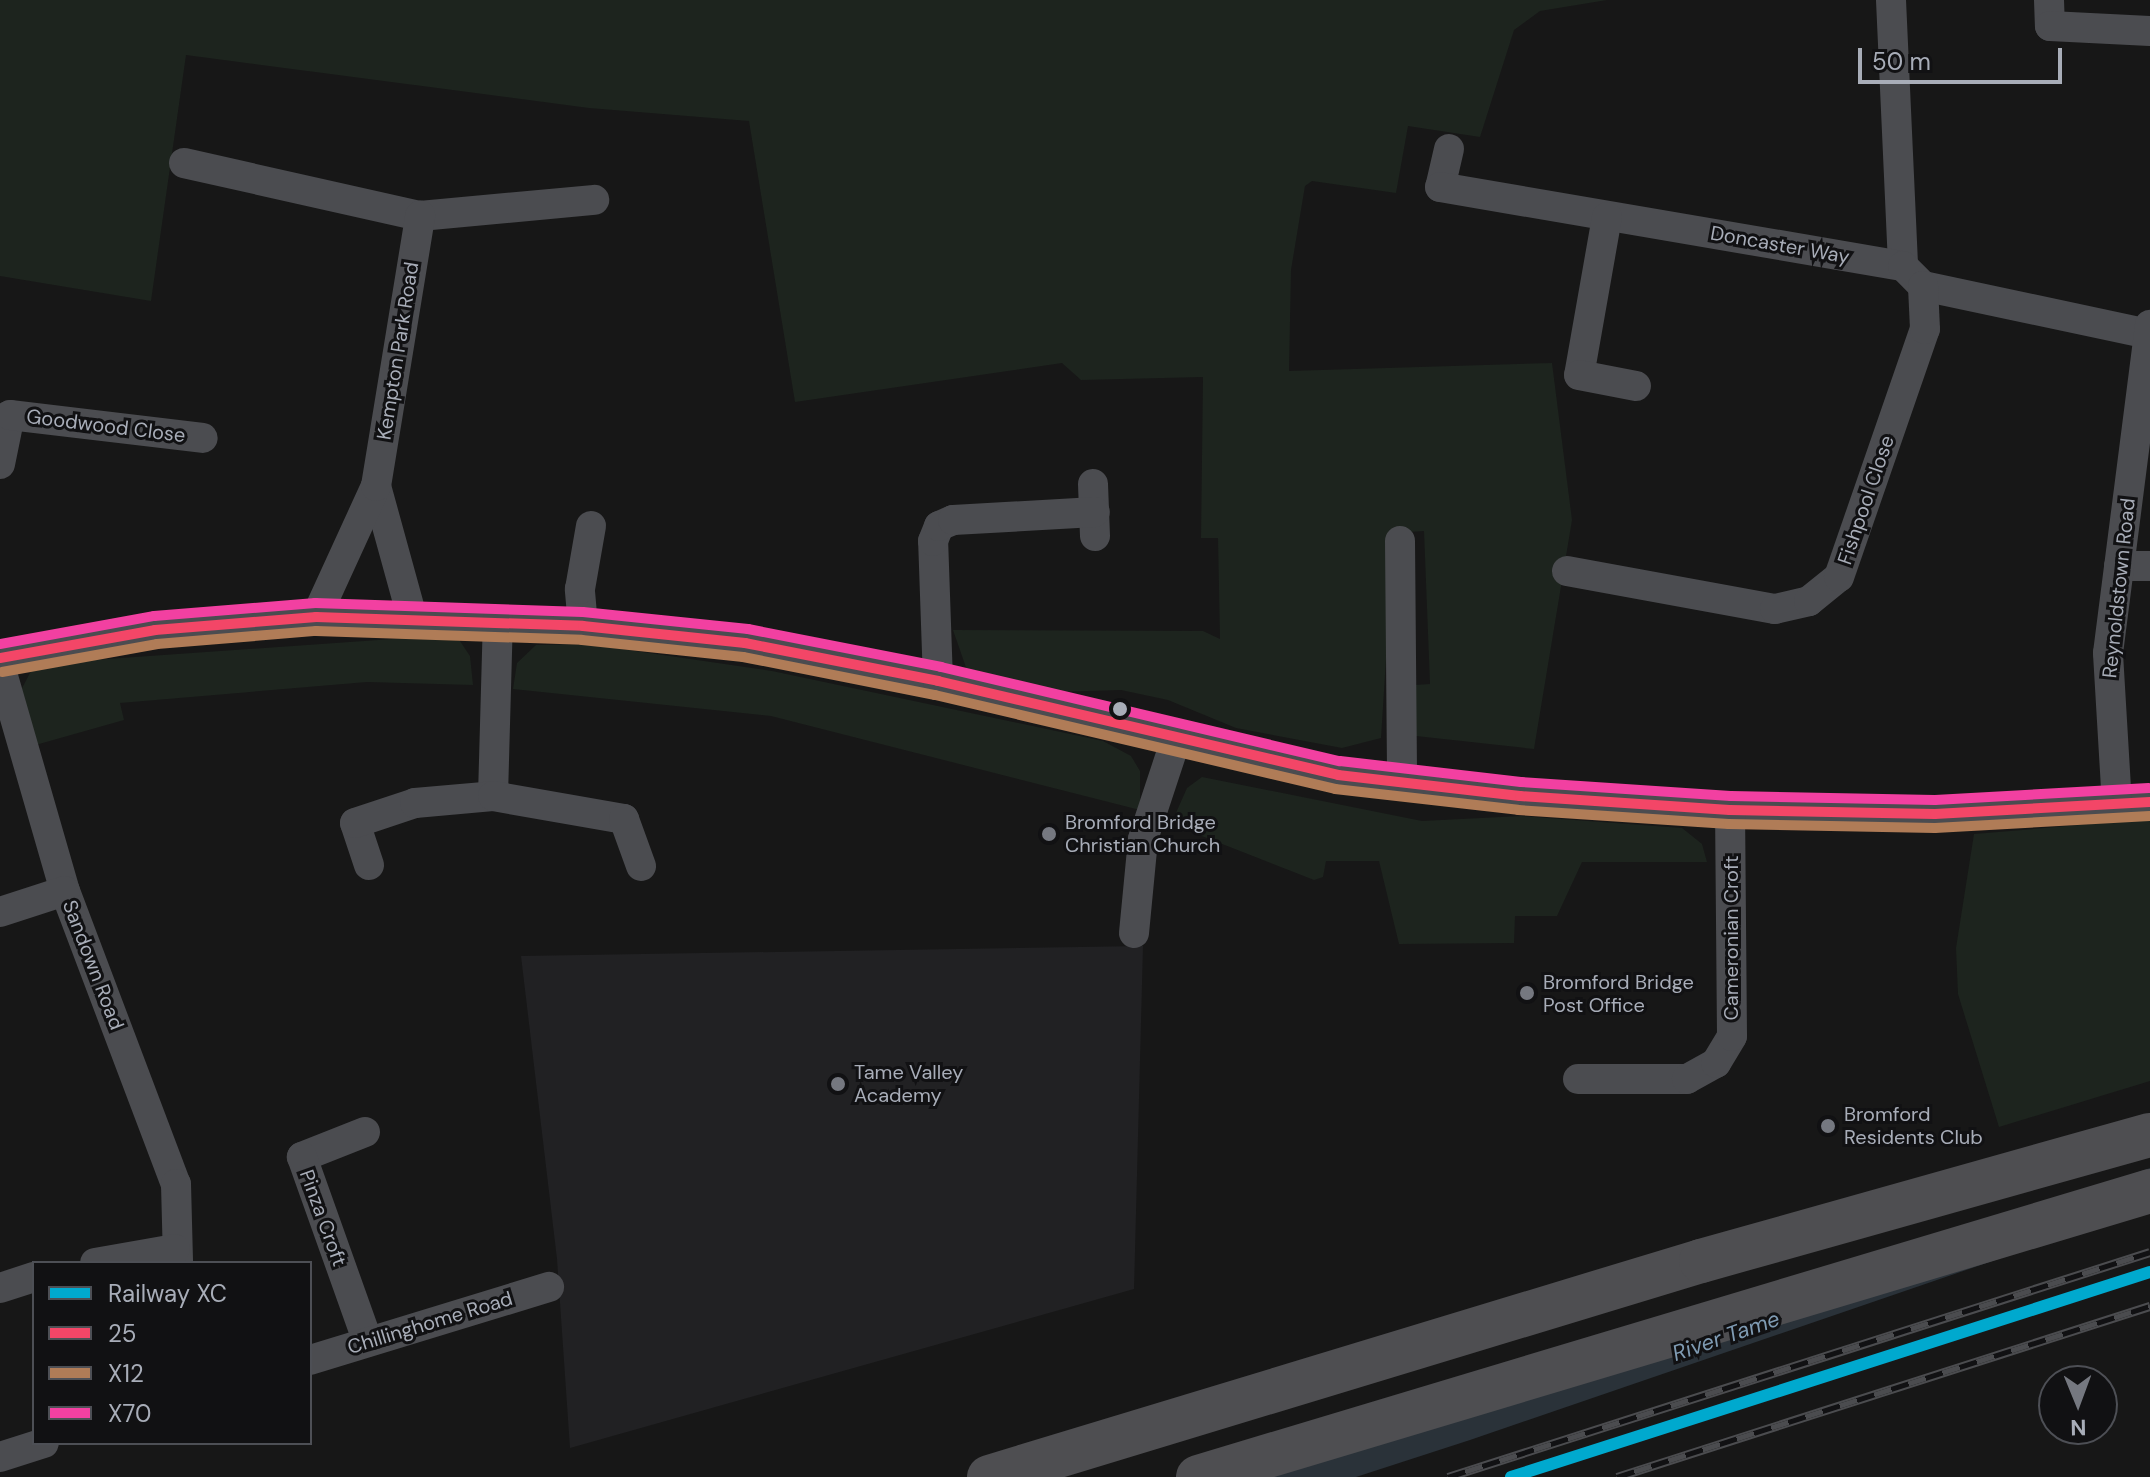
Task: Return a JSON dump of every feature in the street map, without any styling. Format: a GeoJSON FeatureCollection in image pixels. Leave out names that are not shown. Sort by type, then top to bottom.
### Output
{"type":"FeatureCollection","features":[{"type":"Feature","properties":{"kind":"highway"},"geometry":{"type":"LineString","coordinates":[[989,1477],[1701,1261],[2150,1135]]}},
{"type":"Feature","properties":{"kind":"highway"},"geometry":{"type":"LineString","coordinates":[[1198,1477],[2150,1191]]}},
{"type":"Feature","properties":{"kind":"street","name":"Fishpool Close"},"geometry":{"type":"LineString","coordinates":[[1567,571],[1775,609],[1809,601],[1839,577],[1925,329],[1913,276],[1891,0]]}},
{"type":"Feature","properties":{"kind":"street"},"geometry":{"type":"LineString","coordinates":[[2049,0],[2050,26],[2150,31]]}},
{"type":"Feature","properties":{"kind":"street","name":"Doncaster Way"},"geometry":{"type":"LineString","coordinates":[[1449,149],[1440,187],[1913,276],[2149,329]]}},
{"type":"Feature","properties":{"kind":"street"},"geometry":{"type":"LineString","coordinates":[[184,163],[420,216],[594,200]]}},
{"type":"Feature","properties":{"kind":"street","name":"Kempton Park Road"},"geometry":{"type":"LineString","coordinates":[[316,617],[376,486],[420,216]]}},
{"type":"Feature","properties":{"kind":"street"},"geometry":{"type":"LineString","coordinates":[[1607,217],[1579,375],[1636,386]]}},
{"type":"Feature","properties":{"kind":"street","name":"Reynoldstown Road"},"geometry":{"type":"LineString","coordinates":[[2117,805],[2108,653],[2149,329]]}},
{"type":"Feature","properties":{"kind":"street","name":"Goodwood Close"},"geometry":{"type":"LineString","coordinates":[[0,464],[10,415],[203,438]]}},
{"type":"Feature","properties":{"kind":"street","name":"Kempton Park Road"},"geometry":{"type":"LineString","coordinates":[[376,486],[412,617]]}},
{"type":"Feature","properties":{"kind":"street"},"geometry":{"type":"LineString","coordinates":[[938,681],[933,541],[939,526],[953,520],[1094,511]]}},
{"type":"Feature","properties":{"kind":"street"},"geometry":{"type":"LineString","coordinates":[[583,626],[580,589],[591,526]]}},
{"type":"Feature","properties":{"kind":"street"},"geometry":{"type":"LineString","coordinates":[[1400,541],[1402,781]]}},
{"type":"Feature","properties":{"kind":"street"},"geometry":{"type":"LineString","coordinates":[[2119,566],[2150,566]]}},
{"type":"Feature","properties":{"kind":"street"},"geometry":{"type":"LineString","coordinates":[[0,658],[155,630],[316,617],[498,620],[745,643],[938,681],[1338,775],[1520,796],[1730,810],[1935,814],[2150,802]]}},
{"type":"Feature","properties":{"kind":"street"},"geometry":{"type":"LineString","coordinates":[[493,796],[498,620]]}},
{"type":"Feature","properties":{"kind":"street","name":"Sandown Road"},"geometry":{"type":"LineString","coordinates":[[0,666],[65,891],[176,1184],[177,1256]]}},
{"type":"Feature","properties":{"kind":"street"},"geometry":{"type":"LineString","coordinates":[[1134,933],[1143,839],[1176,739]]}},
{"type":"Feature","properties":{"kind":"street"},"geometry":{"type":"LineString","coordinates":[[369,865],[355,823],[415,803],[493,796],[624,819],[641,866]]}},
{"type":"Feature","properties":{"kind":"street","name":"Cameronian Croft"},"geometry":{"type":"LineString","coordinates":[[1578,1079],[1687,1079],[1716,1063],[1732,1036],[1730,810]]}},
{"type":"Feature","properties":{"kind":"street"},"geometry":{"type":"LineString","coordinates":[[0,912],[65,891]]}},
{"type":"Feature","properties":{"kind":"street","name":"Pinza Croft"},"geometry":{"type":"LineString","coordinates":[[365,1132],[302,1157],[368,1342]]}},
{"type":"Feature","properties":{"kind":"street"},"geometry":{"type":"LineString","coordinates":[[118,1261],[177,1256]]}},
{"type":"Feature","properties":{"kind":"street"},"geometry":{"type":"LineString","coordinates":[[0,1288],[32,1278]]}},
{"type":"Feature","properties":{"kind":"street","name":"Chillinghome Road"},"geometry":{"type":"LineString","coordinates":[[312,1359],[549,1287]]}},
{"type":"Feature","properties":{"kind":"street"},"geometry":{"type":"LineString","coordinates":[[0,1457],[38,1445]]}},
{"type":"Feature","properties":{"kind":"shaded area"},"geometry":{"type":"Polygon","coordinates":[[[0,0],[1607,0],[1540,11],[1514,30],[1480,137],[1408,126],[1396,193],[1312,181],[1305,186],[1291,270],[1289,371],[1552,363],[1572,520],[1534,749],[1416,736],[1415,685],[1430,684],[1424,531],[1394,533],[1381,738],[1342,748],[1236,728],[1168,700],[1121,690],[1052,692],[970,679],[953,630],[1203,631],[1220,639],[1218,538],[1201,538],[1203,377],[1081,380],[1062,363],[795,402],[749,121],[589,108],[186,55],[151,301],[0,276],[0,0]]]}},
{"type":"Feature","properties":{"kind":"shaded area"},"geometry":{"type":"Polygon","coordinates":[[[435,636],[460,641],[470,656],[473,685],[367,682],[120,703],[124,720],[32,746],[20,692],[31,671],[50,663],[435,636]]]}},
{"type":"Feature","properties":{"kind":"shaded area"},"geometry":{"type":"Polygon","coordinates":[[[587,644],[772,671],[1103,741],[1131,756],[1140,771],[1140,810],[771,716],[513,689],[517,663],[536,645],[587,644]]]}},
{"type":"Feature","properties":{"kind":"shaded area"},"geometry":{"type":"Polygon","coordinates":[[[1202,777],[1422,821],[1521,816],[1682,828],[1702,844],[1707,862],[1582,862],[1557,916],[1515,916],[1514,943],[1399,944],[1379,861],[1326,861],[1323,877],[1314,880],[1171,824],[1187,788],[1202,777]]]}},
{"type":"Feature","properties":{"kind":"shaded area"},"geometry":{"type":"Polygon","coordinates":[[[2150,819],[2150,1081],[1999,1127],[1958,994],[1956,948],[1974,834],[2150,819]]]}},
{"type":"Feature","properties":{"kind":"shaded area","name":"Tame Valley Academy"},"geometry":{"type":"Polygon","coordinates":[[[1143,946],[1134,1289],[570,1448],[557,1259],[521,956],[1143,946]]]}},
{"type":"Feature","properties":{"kind":"water","name":"River Tame"},"geometry":{"type":"Polygon","coordinates":[[[2150,1168],[2150,1207],[1470,1440],[1356,1477],[1233,1477],[2150,1168]]]}},
{"type":"Feature","properties":{"kind":"railway"},"geometry":{"type":"LineString","coordinates":[[1448,1477],[2150,1252]]}},
{"type":"Feature","properties":{"kind":"railway"},"geometry":{"type":"LineString","coordinates":[[1617,1477],[2150,1306]]}},
{"type":"Feature","properties":{"kind":"rail line","name":"XC"},"geometry":{"type":"LineString","coordinates":[[1511,1477],[2150,1272]]}},
{"type":"Feature","properties":{"kind":"transit line","name":"X70"},"geometry":{"type":"LineString","coordinates":[[0,644],[154,616],[315,603],[583,612],[748,629],[941,667],[1340,761],[1521,782],[1731,796],[1935,800],[2149,788]]}},
{"type":"Feature","properties":{"kind":"transit line","name":"25"},"geometry":{"type":"LineString","coordinates":[[0,658],[155,630],[316,617],[583,626],[745,643],[938,681],[1338,775],[1520,796],[1730,810],[1935,814],[2150,802]]}},
{"type":"Feature","properties":{"kind":"transit line","name":"X12"},"geometry":{"type":"LineString","coordinates":[[2,672],[157,644],[316,631],[582,640],[743,657],[935,695],[1335,789],[1518,810],[1729,824],[1935,828],[2150,816]]}},
{"type":"Feature","properties":{"kind":"place","name":"Bromford Bridge Christian Church"},"geometry":{"type":"Point","coordinates":[1049,834]}},
{"type":"Feature","properties":{"kind":"place","name":"Bromford Bridge Post Office"},"geometry":{"type":"Point","coordinates":[1527,993]}},
{"type":"Feature","properties":{"kind":"place","name":"Tame Valley Academy"},"geometry":{"type":"Point","coordinates":[838,1084]}},
{"type":"Feature","properties":{"kind":"place","name":"Bromford Residents Club"},"geometry":{"type":"Point","coordinates":[1828,1126]}}]}
